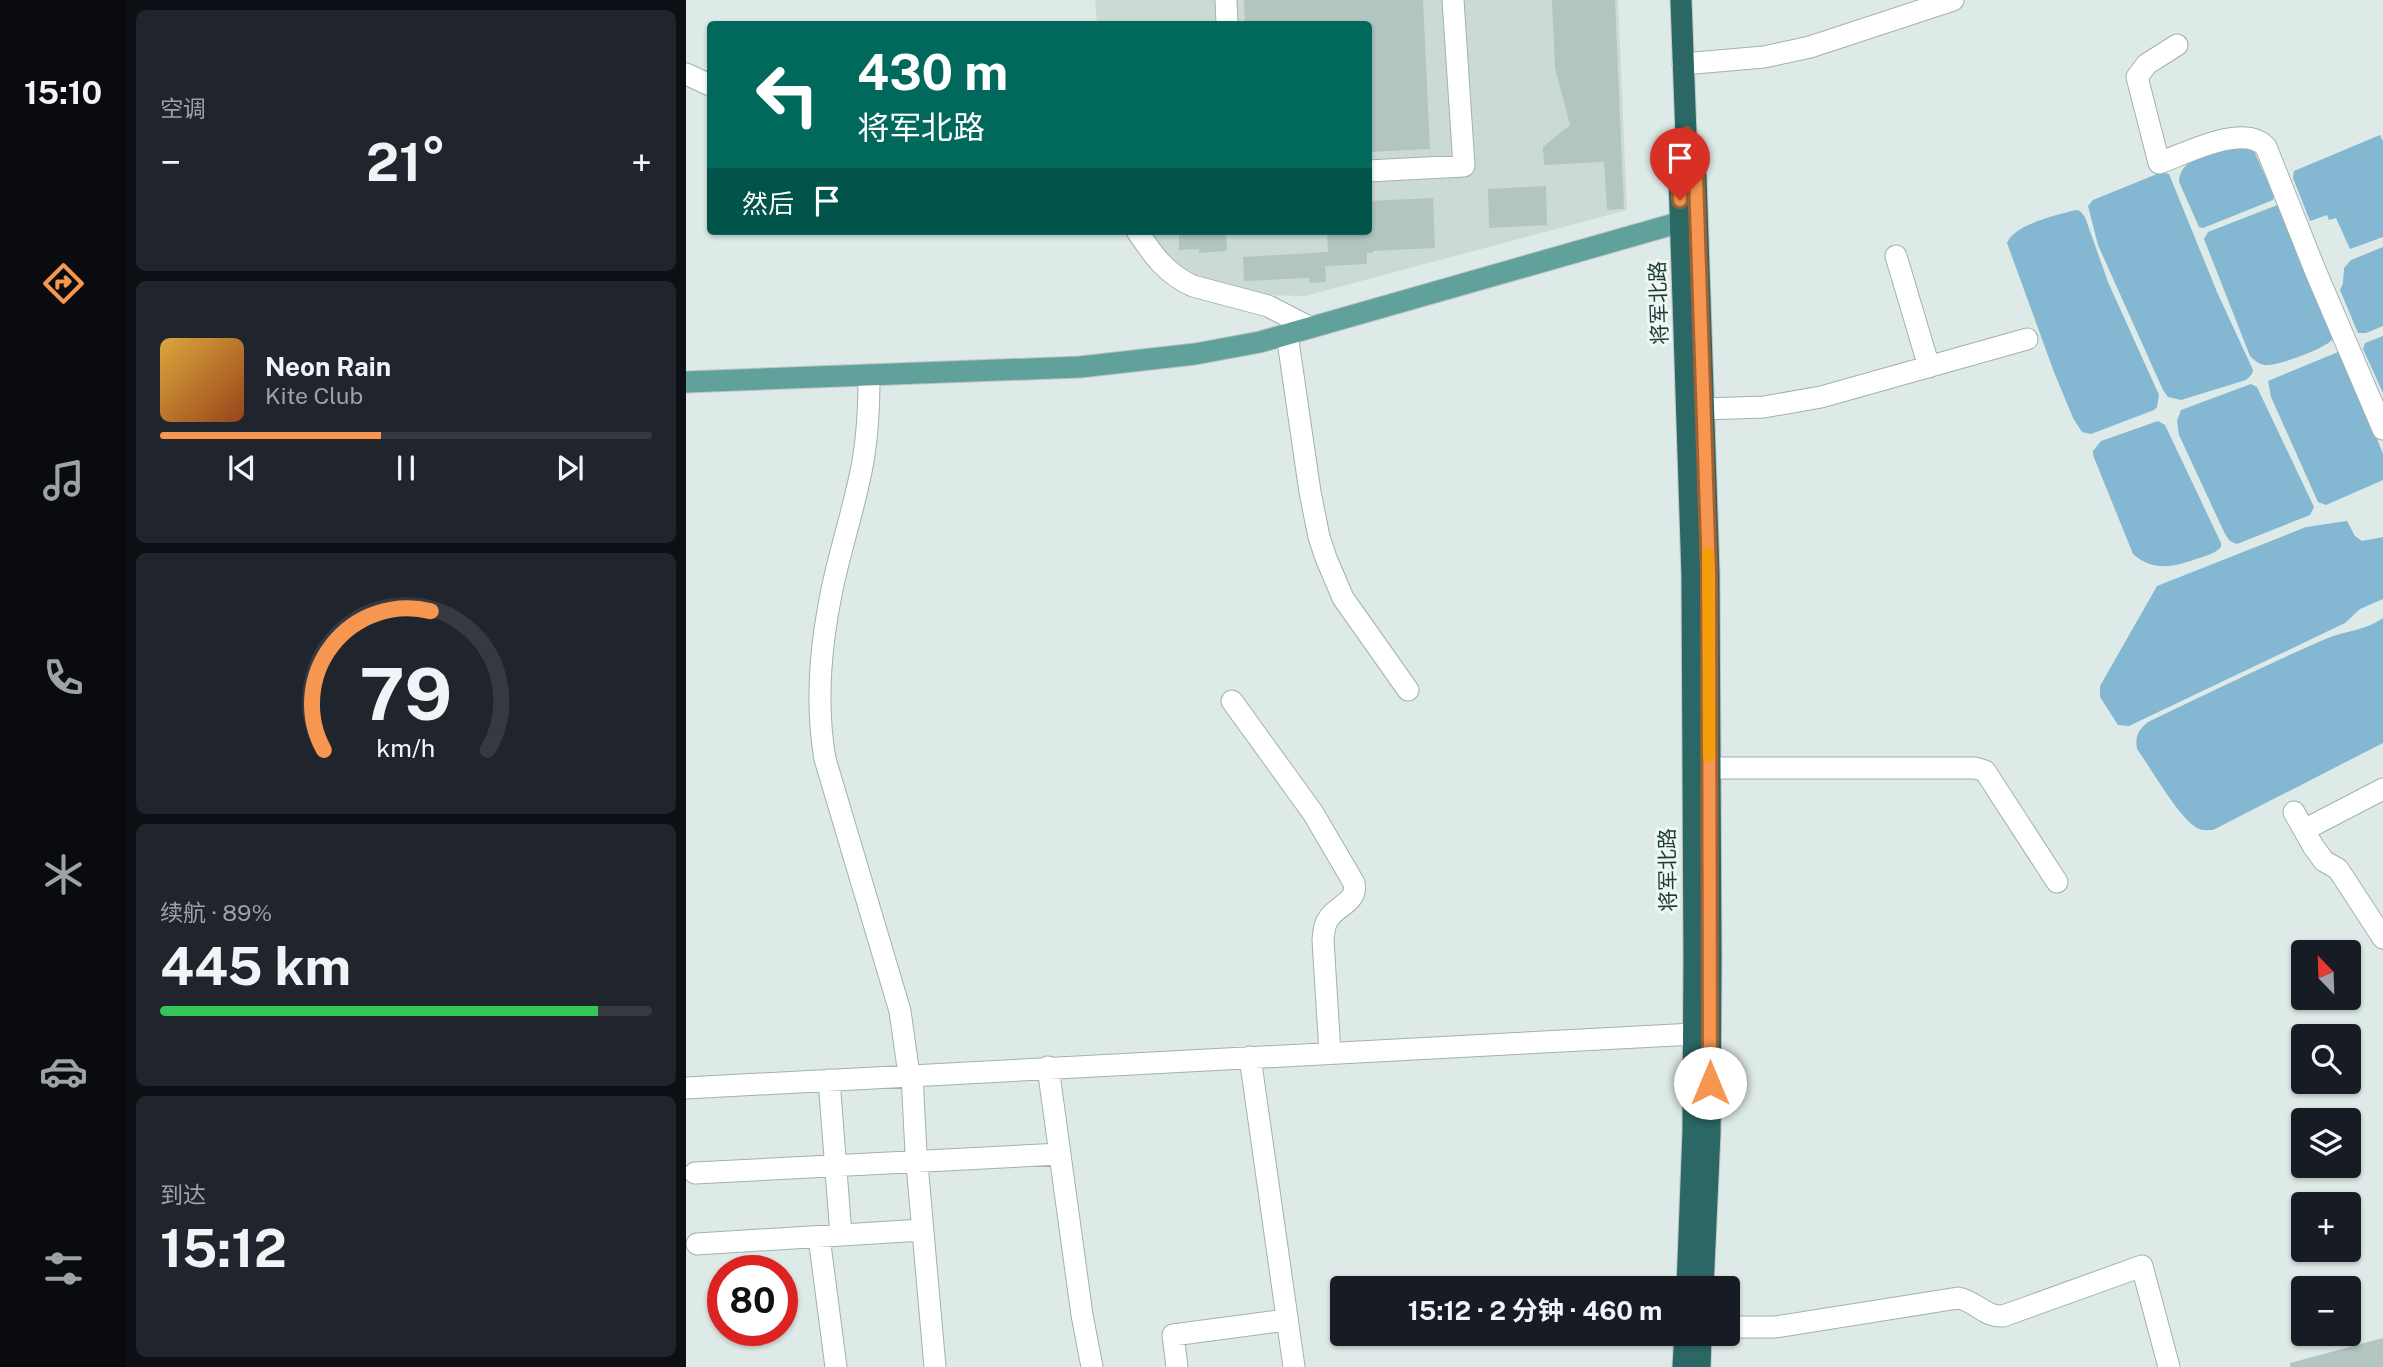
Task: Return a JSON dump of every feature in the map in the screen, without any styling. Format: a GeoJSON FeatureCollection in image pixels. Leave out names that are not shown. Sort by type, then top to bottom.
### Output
{"type":"FeatureCollection","features":[{"type":"Feature","properties":{"kind":"highway"},"geometry":{"type":"LineString","coordinates":[[1681,0],[1686,135]]}},
{"type":"Feature","properties":{"kind":"highway","name":"将军北路"},"geometry":{"type":"LineString","coordinates":[[1686,135],[1679,177],[1692,575],[1694,1034],[1687,1276]]}},
{"type":"Feature","properties":{"kind":"highway","name":"将军北路"},"geometry":{"type":"LineString","coordinates":[[1686,135],[1696,177],[1709,574],[1710,1133],[1704,1276]]}},
{"type":"Feature","properties":{"kind":"highway"},"geometry":{"type":"LineString","coordinates":[[1683,1367],[1684,1346]]}},
{"type":"Feature","properties":{"kind":"highway"},"geometry":{"type":"LineString","coordinates":[[1700,1367],[1701,1346]]}},
{"type":"Feature","properties":{"kind":"main road"},"geometry":{"type":"LineString","coordinates":[[686,382],[1119,364],[1232,348],[1681,222]]}},
{"type":"Feature","properties":{"kind":"street"},"geometry":{"type":"LineString","coordinates":[[1226,0],[1227,21]]}},
{"type":"Feature","properties":{"kind":"street"},"geometry":{"type":"LineString","coordinates":[[1372,171],[1464,166],[1453,0]]}},
{"type":"Feature","properties":{"kind":"street"},"geometry":{"type":"LineString","coordinates":[[1683,64],[1764,57],[1810,47],[1953,0]]}},
{"type":"Feature","properties":{"kind":"street"},"geometry":{"type":"LineString","coordinates":[[2177,45],[2147,64],[2137,77],[2159,163],[2227,139],[2252,137],[2266,147],[2383,429]]}},
{"type":"Feature","properties":{"kind":"street"},"geometry":{"type":"LineString","coordinates":[[686,74],[707,84]]}},
{"type":"Feature","properties":{"kind":"street"},"geometry":{"type":"LineString","coordinates":[[1141,235],[1159,262],[1182,281],[1268,306],[1309,327]]}},
{"type":"Feature","properties":{"kind":"street"},"geometry":{"type":"LineString","coordinates":[[1896,256],[1929,367]]}},
{"type":"Feature","properties":{"kind":"street"},"geometry":{"type":"LineString","coordinates":[[1287,334],[1310,492],[1326,558],[1343,598],[1408,690]]}},
{"type":"Feature","properties":{"kind":"street"},"geometry":{"type":"LineString","coordinates":[[1704,409],[1764,407],[1801,401],[2028,339]]}},
{"type":"Feature","properties":{"kind":"street"},"geometry":{"type":"LineString","coordinates":[[869,376],[869,425],[863,463],[833,586],[824,644],[820,721],[825,760],[900,1011],[911,1075],[916,1162],[935,1367]]}},
{"type":"Feature","properties":{"kind":"street"},"geometry":{"type":"LineString","coordinates":[[1232,701],[1313,813],[1354,883],[1353,897],[1331,915],[1324,927],[1330,1053]]}},
{"type":"Feature","properties":{"kind":"street"},"geometry":{"type":"LineString","coordinates":[[1709,768],[1975,768],[1985,771],[2057,882]]}},
{"type":"Feature","properties":{"kind":"street"},"geometry":{"type":"LineString","coordinates":[[2383,789],[2299,821],[2323,860],[2338,869],[2383,938]]}},
{"type":"Feature","properties":{"kind":"street"},"geometry":{"type":"LineString","coordinates":[[686,1088],[1694,1034]]}},
{"type":"Feature","properties":{"kind":"street"},"geometry":{"type":"LineString","coordinates":[[1250,1057],[1294,1367]]}},
{"type":"Feature","properties":{"kind":"street"},"geometry":{"type":"LineString","coordinates":[[1048,1067],[1082,1315],[1092,1367]]}},
{"type":"Feature","properties":{"kind":"street"},"geometry":{"type":"LineString","coordinates":[[828,1080],[835,1166],[830,1236],[836,1367]]}},
{"type":"Feature","properties":{"kind":"street"},"geometry":{"type":"LineString","coordinates":[[695,1173],[1060,1154]]}},
{"type":"Feature","properties":{"kind":"street"},"geometry":{"type":"LineString","coordinates":[[697,1244],[922,1230]]}},
{"type":"Feature","properties":{"kind":"street"},"geometry":{"type":"LineString","coordinates":[[1740,1327],[1775,1327],[1958,1298],[1971,1301],[1988,1315],[2003,1316],[2142,1265],[2169,1367]]}},
{"type":"Feature","properties":{"kind":"street"},"geometry":{"type":"LineString","coordinates":[[1177,1367],[1173,1335],[1286,1320]]}},
{"type":"Feature","properties":{"kind":"shaded area"},"geometry":{"type":"Polygon","coordinates":[[[1095,0],[1618,0],[1627,210],[1305,296],[1252,295],[1189,277],[1178,270],[1149,235],[1372,235],[1372,21],[1097,21],[1095,0]]]}},
{"type":"Feature","properties":{"kind":"water"},"geometry":{"type":"Polygon","coordinates":[[[2380,135],[2383,141],[2383,237],[2350,249],[2336,218],[2329,220],[2327,215],[2310,221],[2293,178],[2294,171],[2380,135]]]}},
{"type":"Feature","properties":{"kind":"water"},"geometry":{"type":"Polygon","coordinates":[[[2240,146],[2251,147],[2254,151],[2274,196],[2273,200],[2203,228],[2199,227],[2179,182],[2181,173],[2193,160],[2240,146]]]}},
{"type":"Feature","properties":{"kind":"water"},"geometry":{"type":"Polygon","coordinates":[[[2162,172],[2169,174],[2217,292],[2253,370],[2246,380],[2181,400],[2168,397],[2163,390],[2098,245],[2088,206],[2093,200],[2162,172]]]}},
{"type":"Feature","properties":{"kind":"water"},"geometry":{"type":"Polygon","coordinates":[[[2280,204],[2335,337],[2304,355],[2266,365],[2258,363],[2250,356],[2204,239],[2208,232],[2280,204]]]}},
{"type":"Feature","properties":{"kind":"water"},"geometry":{"type":"Polygon","coordinates":[[[2076,210],[2085,217],[2108,282],[2159,395],[2154,410],[2091,434],[2082,432],[2073,418],[2007,243],[2011,236],[2027,226],[2076,210]]]}},
{"type":"Feature","properties":{"kind":"water"},"geometry":{"type":"Polygon","coordinates":[[[2383,247],[2383,326],[2366,333],[2358,333],[2340,290],[2344,268],[2351,260],[2383,247]]]}},
{"type":"Feature","properties":{"kind":"water"},"geometry":{"type":"Polygon","coordinates":[[[2383,336],[2383,393],[2363,349],[2365,343],[2383,336]]]}},
{"type":"Feature","properties":{"kind":"water"},"geometry":{"type":"Polygon","coordinates":[[[2338,352],[2344,355],[2383,454],[2383,480],[2326,505],[2318,502],[2271,397],[2268,381],[2338,352]]]}},
{"type":"Feature","properties":{"kind":"water"},"geometry":{"type":"Polygon","coordinates":[[[2251,384],[2257,387],[2314,507],[2310,515],[2237,544],[2230,541],[2225,534],[2179,435],[2177,421],[2181,410],[2251,384]]]}},
{"type":"Feature","properties":{"kind":"water"},"geometry":{"type":"Polygon","coordinates":[[[2158,421],[2165,425],[2221,543],[2221,547],[2210,554],[2180,564],[2164,566],[2148,564],[2133,554],[2093,455],[2101,441],[2158,421]]]}},
{"type":"Feature","properties":{"kind":"water"},"geometry":{"type":"Polygon","coordinates":[[[2347,521],[2355,536],[2362,541],[2383,537],[2383,599],[2360,609],[2345,623],[2129,726],[2118,725],[2100,697],[2100,686],[2157,586],[2306,527],[2347,521]]]}},
{"type":"Feature","properties":{"kind":"water"},"geometry":{"type":"Polygon","coordinates":[[[2383,618],[2383,743],[2213,830],[2201,830],[2190,822],[2173,803],[2137,749],[2137,737],[2142,728],[2148,722],[2279,660],[2323,640],[2369,626],[2383,618]]]}},
{"type":"Feature","properties":{"kind":"building"},"geometry":{"type":"Polygon","coordinates":[[[1244,0],[1423,0],[1430,149],[1372,152],[1372,21],[1245,21],[1244,0]]]}},
{"type":"Feature","properties":{"kind":"building"},"geometry":{"type":"Polygon","coordinates":[[[1552,0],[1615,0],[1624,209],[1607,210],[1604,162],[1544,165],[1543,147],[1570,125],[1555,68],[1552,0]]]}},
{"type":"Feature","properties":{"kind":"building"},"geometry":{"type":"Polygon","coordinates":[[[1546,186],[1547,225],[1489,228],[1488,189],[1546,186]]]}},
{"type":"Feature","properties":{"kind":"building"},"geometry":{"type":"Polygon","coordinates":[[[1433,198],[1435,248],[1373,251],[1367,253],[1367,264],[1325,266],[1326,282],[1309,283],[1309,278],[1244,281],[1243,257],[1328,252],[1327,235],[1372,235],[1372,201],[1433,198]]]}},
{"type":"Feature","properties":{"kind":"building"},"geometry":{"type":"Polygon","coordinates":[[[1179,235],[1226,235],[1227,251],[1199,253],[1199,249],[1179,250],[1179,235]]]}},
{"type":"Feature","properties":{"kind":"building"},"geometry":{"type":"Polygon","coordinates":[[[2383,1338],[2383,1367],[2290,1367],[2290,1363],[2383,1338]]]}},
{"type":"Feature","properties":{"kind":"slow traffic"},"geometry":{"type":"LineString","coordinates":[[1708,553],[1709,756]]}},
{"type":"Feature","properties":{"kind":"route"},"geometry":{"type":"LineString","coordinates":[[1680,200],[1679,177],[1686,135],[1696,177],[1709,574],[1710,1083]]}}]}
